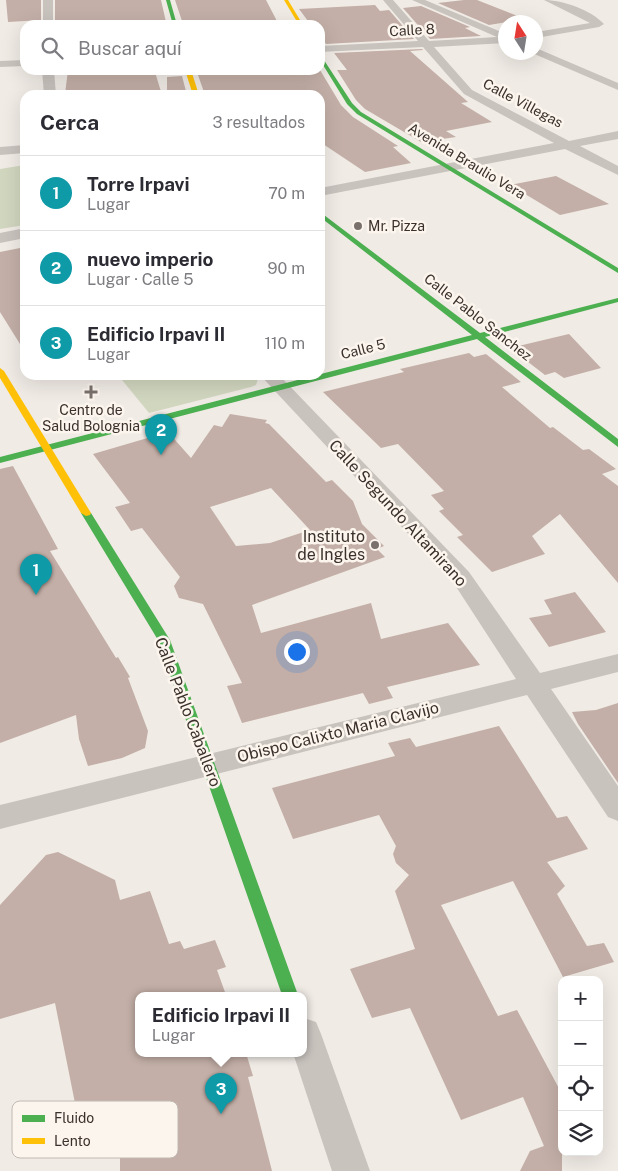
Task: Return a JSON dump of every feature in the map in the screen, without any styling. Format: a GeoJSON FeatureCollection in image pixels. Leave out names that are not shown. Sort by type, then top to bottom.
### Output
{"type":"FeatureCollection","features":[{"type":"Feature","properties":{"kind":"main road"},"geometry":{"type":"LineString","coordinates":[[168,0],[174,20]]}},
{"type":"Feature","properties":{"kind":"main road"},"geometry":{"type":"LineString","coordinates":[[286,0],[298,20]]}},
{"type":"Feature","properties":{"kind":"main road","name":"Avenida Braulio Vera"},"geometry":{"type":"LineString","coordinates":[[325,64],[354,109],[618,270]]}},
{"type":"Feature","properties":{"kind":"main road"},"geometry":{"type":"LineString","coordinates":[[190,75],[194,90]]}},
{"type":"Feature","properties":{"kind":"main road","name":"Calle Pablo Sanchez"},"geometry":{"type":"LineString","coordinates":[[325,218],[618,444]]}},
{"type":"Feature","properties":{"kind":"main road","name":"Calle 5"},"geometry":{"type":"LineString","coordinates":[[325,369],[478,336],[618,300]]}},
{"type":"Feature","properties":{"kind":"main road","name":"Calle Pablo Caballero"},"geometry":{"type":"LineString","coordinates":[[0,371],[164,640],[289,992]]}},
{"type":"Feature","properties":{"kind":"main road","name":"Calle 5"},"geometry":{"type":"LineString","coordinates":[[0,460],[274,380]]}},
{"type":"Feature","properties":{"kind":"street"},"geometry":{"type":"LineString","coordinates":[[48,0],[48,20]]}},
{"type":"Feature","properties":{"kind":"street","name":"Calle Villegas"},"geometry":{"type":"LineString","coordinates":[[388,0],[468,92],[478,99],[618,171]]}},
{"type":"Feature","properties":{"kind":"street"},"geometry":{"type":"LineString","coordinates":[[416,0],[498,35]]}},
{"type":"Feature","properties":{"kind":"street"},"geometry":{"type":"LineString","coordinates":[[543,34],[595,25],[598,22],[549,0]]}},
{"type":"Feature","properties":{"kind":"street","name":"Calle 8"},"geometry":{"type":"LineString","coordinates":[[325,49],[498,39]]}},
{"type":"Feature","properties":{"kind":"street"},"geometry":{"type":"LineString","coordinates":[[543,54],[618,87]]}},
{"type":"Feature","properties":{"kind":"street"},"geometry":{"type":"LineString","coordinates":[[0,64],[20,63]]}},
{"type":"Feature","properties":{"kind":"street"},"geometry":{"type":"LineString","coordinates":[[48,75],[50,90]]}},
{"type":"Feature","properties":{"kind":"street"},"geometry":{"type":"LineString","coordinates":[[325,191],[618,135]]}},
{"type":"Feature","properties":{"kind":"street"},"geometry":{"type":"LineString","coordinates":[[0,151],[20,149]]}},
{"type":"Feature","properties":{"kind":"street"},"geometry":{"type":"LineString","coordinates":[[0,238],[20,234]]}},
{"type":"Feature","properties":{"kind":"street","name":"Calle Segundo Altamirano"},"geometry":{"type":"LineString","coordinates":[[274,380],[461,578],[618,809]]}},
{"type":"Feature","properties":{"kind":"street","name":"Obispo Calixto Maria Clavijo"},"geometry":{"type":"LineString","coordinates":[[0,816],[618,663]]}},
{"type":"Feature","properties":{"kind":"street"},"geometry":{"type":"LineString","coordinates":[[307,1043],[352,1171]]}},
{"type":"Feature","properties":{"kind":"green space"},"geometry":{"type":"Polygon","coordinates":[[[20,166],[20,226],[0,229],[0,169],[20,166]]]}},
{"type":"Feature","properties":{"kind":"green space"},"geometry":{"type":"Polygon","coordinates":[[[122,380],[258,380],[256,385],[251,387],[149,413],[122,380]]]}},
{"type":"Feature","properties":{"kind":"building"},"geometry":{"type":"Polygon","coordinates":[[[6,0],[41,0],[41,20],[8,22],[6,0]]]}},
{"type":"Feature","properties":{"kind":"building"},"geometry":{"type":"Polygon","coordinates":[[[55,0],[161,0],[166,20],[55,20],[55,0]]]}},
{"type":"Feature","properties":{"kind":"building"},"geometry":{"type":"Polygon","coordinates":[[[175,0],[266,0],[276,20],[182,20],[175,0]]]}},
{"type":"Feature","properties":{"kind":"building"},"geometry":{"type":"Polygon","coordinates":[[[477,0],[515,15],[498,15],[498,24],[489,25],[438,3],[477,0]]]}},
{"type":"Feature","properties":{"kind":"building"},"geometry":{"type":"Polygon","coordinates":[[[375,5],[380,11],[389,10],[414,39],[326,44],[325,20],[307,20],[299,9],[375,5]]]}},
{"type":"Feature","properties":{"kind":"building"},"geometry":{"type":"Polygon","coordinates":[[[421,6],[470,27],[465,28],[481,36],[430,39],[403,8],[421,6]]]}},
{"type":"Feature","properties":{"kind":"building"},"geometry":{"type":"Polygon","coordinates":[[[422,49],[410,51],[468,102],[461,103],[492,122],[446,131],[456,137],[421,142],[365,109],[356,100],[337,70],[347,70],[334,53],[422,49]]]}},
{"type":"Feature","properties":{"kind":"building"},"geometry":{"type":"Polygon","coordinates":[[[67,75],[156,75],[160,90],[66,90],[67,75]]]}},
{"type":"Feature","properties":{"kind":"building"},"geometry":{"type":"Polygon","coordinates":[[[198,75],[323,75],[341,105],[353,117],[398,146],[393,147],[411,163],[365,172],[325,145],[325,90],[203,90],[198,75]]]}},
{"type":"Feature","properties":{"kind":"building"},"geometry":{"type":"Polygon","coordinates":[[[182,76],[186,90],[167,90],[167,77],[182,76]]]}},
{"type":"Feature","properties":{"kind":"building"},"geometry":{"type":"Polygon","coordinates":[[[556,176],[609,204],[560,215],[510,185],[556,176]]]}},
{"type":"Feature","properties":{"kind":"building"},"geometry":{"type":"Polygon","coordinates":[[[20,248],[20,344],[0,312],[0,252],[20,248]]]}},
{"type":"Feature","properties":{"kind":"building"},"geometry":{"type":"Polygon","coordinates":[[[569,334],[601,368],[564,378],[555,372],[545,375],[510,348],[569,334]]]}},
{"type":"Feature","properties":{"kind":"building"},"geometry":{"type":"Polygon","coordinates":[[[469,353],[474,357],[486,354],[521,382],[502,387],[550,428],[553,427],[583,450],[589,449],[616,469],[602,474],[618,486],[618,583],[560,514],[532,536],[545,554],[492,572],[457,537],[463,535],[439,511],[444,509],[431,495],[444,491],[398,444],[381,448],[323,392],[404,372],[400,369],[469,353]]]}},
{"type":"Feature","properties":{"kind":"building"},"geometry":{"type":"Polygon","coordinates":[[[230,414],[267,420],[265,423],[269,424],[326,482],[332,480],[353,501],[362,524],[384,546],[377,549],[385,557],[252,605],[261,633],[371,603],[381,639],[448,623],[480,665],[387,687],[393,698],[369,704],[363,693],[242,723],[227,686],[242,683],[203,604],[179,598],[174,586],[180,577],[142,528],[131,531],[115,507],[130,503],[93,454],[168,432],[191,458],[214,425],[222,427],[230,414]],[[271,488],[210,507],[236,546],[270,543],[310,530],[271,488]]]}},
{"type":"Feature","properties":{"kind":"building"},"geometry":{"type":"Polygon","coordinates":[[[13,466],[58,549],[50,551],[116,658],[118,657],[130,677],[128,678],[148,731],[145,748],[122,758],[88,766],[79,739],[76,715],[0,743],[0,469],[13,466]]]}},
{"type":"Feature","properties":{"kind":"building"},"geometry":{"type":"Polygon","coordinates":[[[575,592],[606,632],[549,647],[529,618],[552,614],[544,600],[575,592]]]}},
{"type":"Feature","properties":{"kind":"building"},"geometry":{"type":"Polygon","coordinates":[[[618,703],[618,783],[572,712],[596,710],[618,703]]]}},
{"type":"Feature","properties":{"kind":"building"},"geometry":{"type":"Polygon","coordinates":[[[499,726],[557,818],[567,816],[588,849],[547,862],[565,886],[557,894],[587,946],[604,943],[614,962],[562,976],[513,881],[441,905],[498,1016],[517,1010],[558,1087],[558,1156],[562,1156],[562,1171],[520,1171],[530,1151],[544,1146],[523,1097],[461,1120],[410,1008],[372,1018],[350,969],[415,949],[395,891],[409,875],[396,863],[393,854],[396,846],[379,815],[293,839],[272,788],[395,756],[388,743],[410,738],[416,747],[499,726]]]}},
{"type":"Feature","properties":{"kind":"building"},"geometry":{"type":"Polygon","coordinates":[[[58,852],[115,880],[120,900],[150,891],[169,944],[180,941],[184,949],[215,940],[226,967],[217,970],[225,992],[135,992],[135,1057],[247,1057],[253,1076],[248,1077],[272,1171],[120,1171],[120,1158],[178,1158],[178,1101],[75,1101],[55,1003],[0,1019],[0,905],[46,855],[58,852]]]}},
{"type":"Feature","properties":{"kind":"traffic: fast"},"geometry":{"type":"LineString","coordinates":[[168,0],[174,20]]}},
{"type":"Feature","properties":{"kind":"traffic: fast"},"geometry":{"type":"LineString","coordinates":[[325,64],[350,104],[359,113],[618,271]]}},
{"type":"Feature","properties":{"kind":"traffic: fast"},"geometry":{"type":"LineString","coordinates":[[325,218],[618,444]]}},
{"type":"Feature","properties":{"kind":"traffic: fast"},"geometry":{"type":"LineString","coordinates":[[325,376],[618,300]]}},
{"type":"Feature","properties":{"kind":"traffic: fast"},"geometry":{"type":"LineString","coordinates":[[0,460],[309,380]]}},
{"type":"Feature","properties":{"kind":"traffic: fast"},"geometry":{"type":"LineString","coordinates":[[86,513],[164,640],[289,992]]}},
{"type":"Feature","properties":{"kind":"traffic: slow"},"geometry":{"type":"LineString","coordinates":[[286,0],[298,20]]}},
{"type":"Feature","properties":{"kind":"traffic: slow"},"geometry":{"type":"LineString","coordinates":[[190,75],[194,90]]}},
{"type":"Feature","properties":{"kind":"traffic: slow"},"geometry":{"type":"LineString","coordinates":[[0,371],[86,513]]}},
{"type":"Feature","properties":{"kind":"place","name":"Mr. Pizza"},"geometry":{"type":"Point","coordinates":[358,226]}},
{"type":"Feature","properties":{"kind":"place","name":"Centro de Salud Bolognia"},"geometry":{"type":"Point","coordinates":[91,392]}},
{"type":"Feature","properties":{"kind":"place","name":"nuevo imperio"},"geometry":{"type":"Point","coordinates":[161,455]}},
{"type":"Feature","properties":{"kind":"place","name":"Instituto de Ingles"},"geometry":{"type":"Point","coordinates":[375,545]}},
{"type":"Feature","properties":{"kind":"place","name":"Torre Irpavi"},"geometry":{"type":"Point","coordinates":[36,595]}},
{"type":"Feature","properties":{"kind":"place","name":"Edificio Irpavi II"},"geometry":{"type":"Point","coordinates":[221,1114]}}]}
